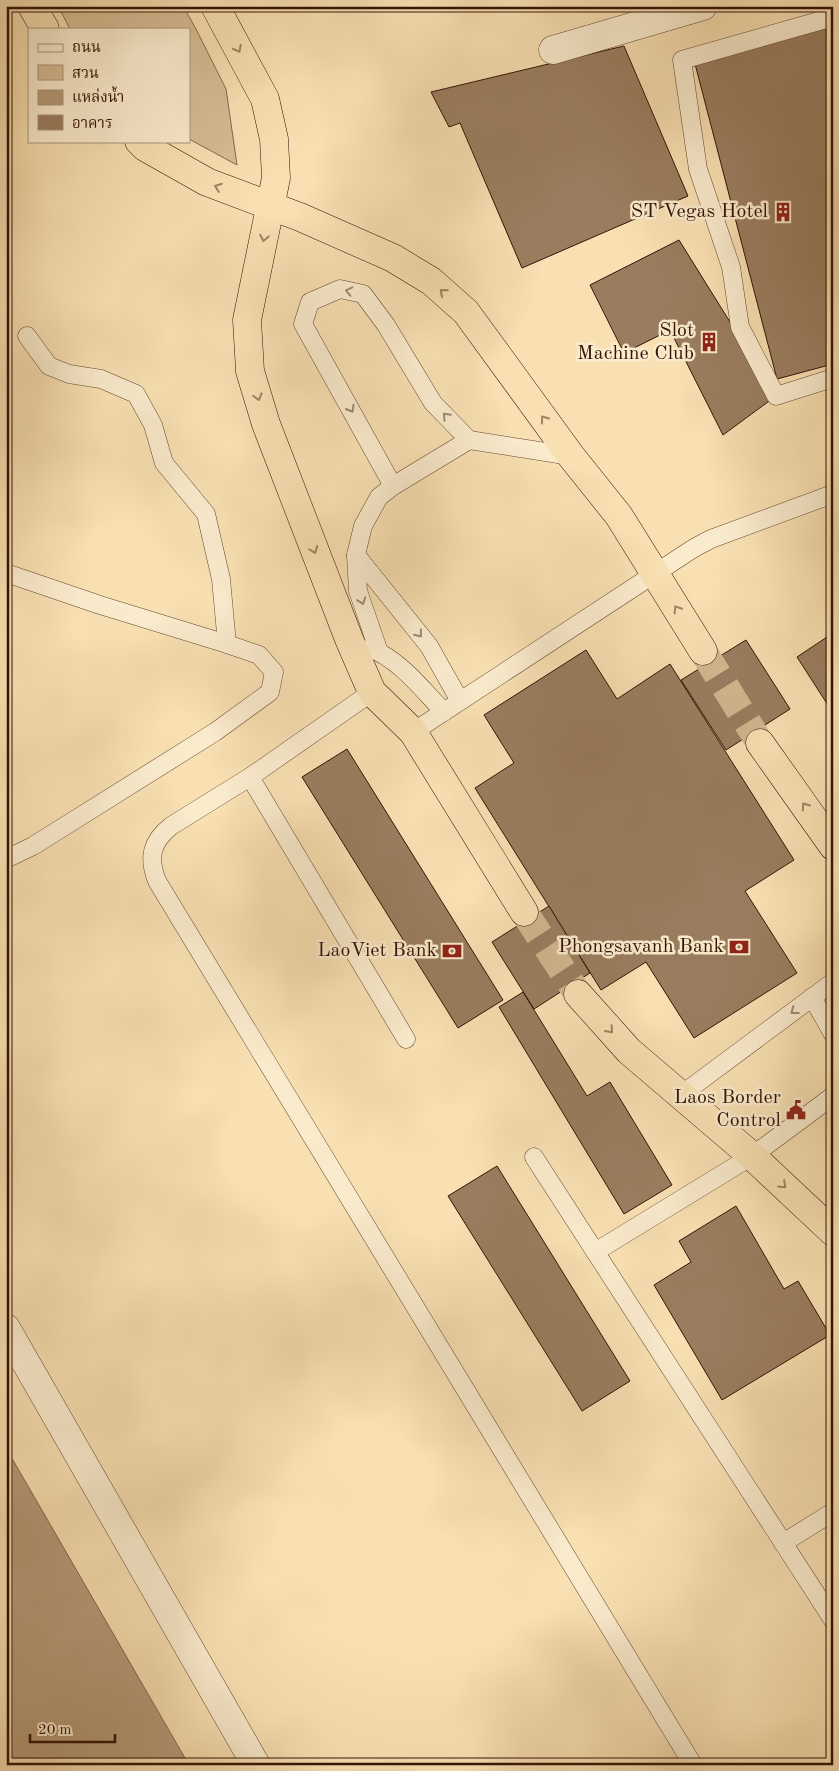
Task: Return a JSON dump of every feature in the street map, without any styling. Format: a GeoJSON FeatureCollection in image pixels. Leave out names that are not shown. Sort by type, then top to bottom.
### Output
{"type":"FeatureCollection","features":[{"type":"Feature","properties":{"kind":"highway"},"geometry":{"type":"LineString","coordinates":[[32,6],[44,28]]}},
{"type":"Feature","properties":{"kind":"highway"},"geometry":{"type":"LineString","coordinates":[[215,6],[265,99],[274,139],[276,178],[247,320],[250,371],[266,424],[349,639],[372,692],[413,732],[524,912]]}},
{"type":"Feature","properties":{"kind":"highway"},"geometry":{"type":"LineString","coordinates":[[140,142],[145,147],[207,182],[300,217],[393,258],[431,281],[466,312],[571,456],[619,516],[703,651]]}},
{"type":"Feature","properties":{"kind":"highway"},"geometry":{"type":"LineString","coordinates":[[760,743],[833,846]]}},
{"type":"Feature","properties":{"kind":"highway"},"geometry":{"type":"LineString","coordinates":[[578,994],[629,1051],[752,1156],[833,1232]]}},
{"type":"Feature","properties":{"kind":"street"},"geometry":{"type":"LineString","coordinates":[[553,50],[703,6]]}},
{"type":"Feature","properties":{"kind":"street"},"geometry":{"type":"LineString","coordinates":[[6,1328],[256,1765]]}},
{"type":"Feature","properties":{"kind":"lane"},"geometry":{"type":"LineString","coordinates":[[833,17],[682,60],[698,170],[730,267],[740,327],[776,396],[833,378]]}},
{"type":"Feature","properties":{"kind":"lane"},"geometry":{"type":"LineString","coordinates":[[393,486],[303,324],[310,302],[340,289],[363,294],[386,325],[433,403],[469,440],[571,456]]}},
{"type":"Feature","properties":{"kind":"lane"},"geometry":{"type":"LineString","coordinates":[[27,336],[49,366],[69,374],[101,379],[136,394],[154,425],[164,463],[206,514],[222,579],[227,644]]}},
{"type":"Feature","properties":{"kind":"lane"},"geometry":{"type":"LineString","coordinates":[[379,652],[358,591],[356,555],[363,526],[379,497],[393,486],[469,440]]}},
{"type":"Feature","properties":{"kind":"lane"},"geometry":{"type":"LineString","coordinates":[[413,732],[694,548],[712,539],[833,494]]}},
{"type":"Feature","properties":{"kind":"lane"},"geometry":{"type":"LineString","coordinates":[[356,555],[429,646],[460,701]]}},
{"type":"Feature","properties":{"kind":"lane"},"geometry":{"type":"LineString","coordinates":[[6,573],[259,655],[274,672],[270,692],[216,732],[32,846],[6,859]]}},
{"type":"Feature","properties":{"kind":"lane"},"geometry":{"type":"LineString","coordinates":[[349,639],[379,652],[402,667],[444,712]]}},
{"type":"Feature","properties":{"kind":"lane"},"geometry":{"type":"LineString","coordinates":[[372,692],[250,777],[161,834],[154,845],[152,870],[157,882],[694,1765]]}},
{"type":"Feature","properties":{"kind":"lane"},"geometry":{"type":"LineString","coordinates":[[250,777],[406,1039]]}},
{"type":"Feature","properties":{"kind":"lane"},"geometry":{"type":"LineString","coordinates":[[682,1095],[833,982]]}},
{"type":"Feature","properties":{"kind":"lane"},"geometry":{"type":"LineString","coordinates":[[812,997],[833,1034]]}},
{"type":"Feature","properties":{"kind":"lane"},"geometry":{"type":"LineString","coordinates":[[595,1252],[752,1156],[833,1096]]}},
{"type":"Feature","properties":{"kind":"lane"},"geometry":{"type":"LineString","coordinates":[[534,1157],[833,1620]]}},
{"type":"Feature","properties":{"kind":"lane"},"geometry":{"type":"LineString","coordinates":[[782,1543],[833,1512]]}},
{"type":"Feature","properties":{"kind":"green space"},"geometry":{"type":"Polygon","coordinates":[[[58,6],[183,6],[226,89],[237,165],[190,140],[190,28],[69,28],[58,6]]]}},
{"type":"Feature","properties":{"kind":"water"},"geometry":{"type":"Polygon","coordinates":[[[6,1448],[189,1765],[6,1765],[6,1448]]]}},
{"type":"Feature","properties":{"kind":"building","name":"ST Vegas Hotel"},"geometry":{"type":"Polygon","coordinates":[[[833,15],[833,364],[777,379],[694,60],[833,15]]]}},
{"type":"Feature","properties":{"kind":"building"},"geometry":{"type":"Polygon","coordinates":[[[624,46],[688,196],[522,268],[460,123],[449,127],[431,92],[624,46]]]}},
{"type":"Feature","properties":{"kind":"building","name":"Slot Machine Club"},"geometry":{"type":"Polygon","coordinates":[[[679,240],[776,396],[723,435],[670,330],[624,353],[590,285],[679,240]]]}},
{"type":"Feature","properties":{"kind":"building"},"geometry":{"type":"Polygon","coordinates":[[[833,633],[833,713],[797,657],[833,633]]]}},
{"type":"Feature","properties":{"kind":"building"},"geometry":{"type":"Polygon","coordinates":[[[746,640],[790,709],[726,750],[681,680],[746,640]]]}},
{"type":"Feature","properties":{"kind":"building"},"geometry":{"type":"Polygon","coordinates":[[[586,650],[617,699],[670,664],[794,860],[745,891],[797,973],[694,1038],[646,962],[601,990],[475,788],[514,763],[484,715],[586,650]]]}},
{"type":"Feature","properties":{"kind":"building"},"geometry":{"type":"Polygon","coordinates":[[[347,749],[503,1000],[458,1028],[302,777],[347,749]]]}},
{"type":"Feature","properties":{"kind":"building"},"geometry":{"type":"Polygon","coordinates":[[[549,906],[590,973],[534,1009],[492,942],[549,906]]]}},
{"type":"Feature","properties":{"kind":"building"},"geometry":{"type":"Polygon","coordinates":[[[523,992],[587,1096],[610,1082],[672,1185],[624,1214],[499,1007],[523,992]]]}},
{"type":"Feature","properties":{"kind":"building"},"geometry":{"type":"Polygon","coordinates":[[[497,1166],[630,1381],[582,1411],[448,1196],[497,1166]]]}},
{"type":"Feature","properties":{"kind":"building"},"geometry":{"type":"Polygon","coordinates":[[[736,1206],[784,1289],[798,1281],[830,1335],[722,1400],[654,1285],[691,1262],[679,1241],[736,1206]]]}},
{"type":"Feature","properties":{"kind":"tunnel"},"geometry":{"type":"LineString","coordinates":[[703,651],[760,743]]}},
{"type":"Feature","properties":{"kind":"tunnel"},"geometry":{"type":"LineString","coordinates":[[524,912],[578,994]]}},
{"type":"Feature","properties":{"kind":"place","name":"ST Vegas Hotel"},"geometry":{"type":"Point","coordinates":[783,212]}},
{"type":"Feature","properties":{"kind":"place","name":"Slot Machine Club"},"geometry":{"type":"Point","coordinates":[709,342]}},
{"type":"Feature","properties":{"kind":"place","name":"Phongsavanh Bank"},"geometry":{"type":"Point","coordinates":[739,947]}},
{"type":"Feature","properties":{"kind":"place","name":"LaoViet Bank"},"geometry":{"type":"Point","coordinates":[452,951]}},
{"type":"Feature","properties":{"kind":"place","name":"Laos Border Control"},"geometry":{"type":"Point","coordinates":[796,1110]}}]}
